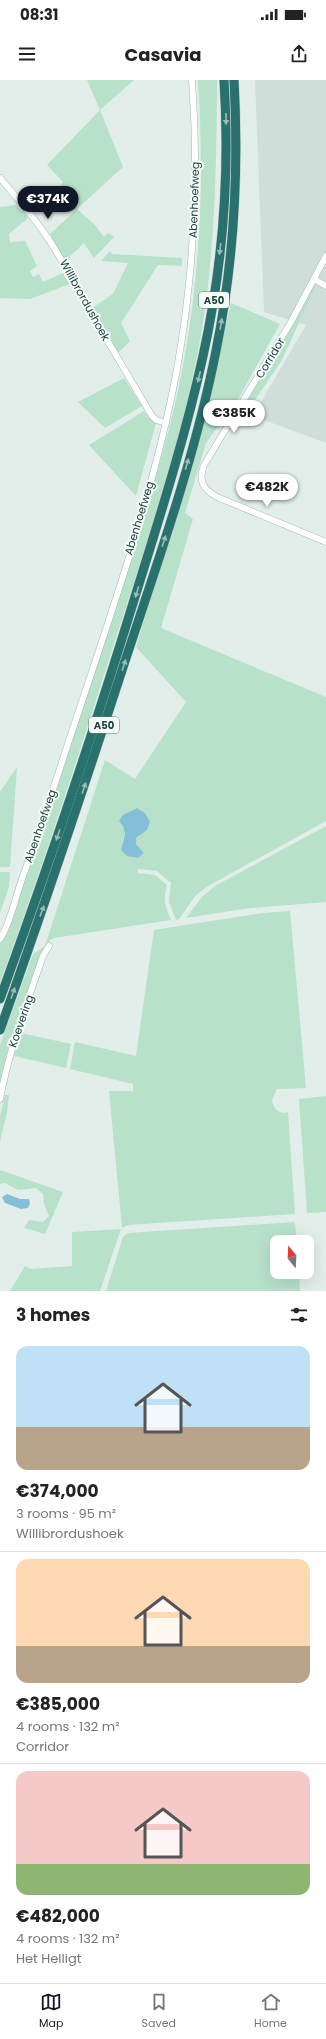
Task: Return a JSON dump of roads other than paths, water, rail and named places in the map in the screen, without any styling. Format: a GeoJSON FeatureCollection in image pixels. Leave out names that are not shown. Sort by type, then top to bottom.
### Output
{"type":"FeatureCollection","features":[{"type":"Feature","properties":{"kind":"highway","name":"A50"},"geometry":{"type":"LineString","coordinates":[[0,999],[98,718],[161,514],[192,404],[213,305],[222,237],[226,183],[224,80]]}},
{"type":"Feature","properties":{"kind":"highway","name":"A50"},"geometry":{"type":"LineString","coordinates":[[0,1030],[63,850],[134,636],[176,501],[209,383],[222,316],[232,239],[236,141],[234,80]]}},
{"type":"Feature","properties":{"kind":"street","name":"Abenhoefweg"},"geometry":{"type":"LineString","coordinates":[[0,939],[43,820],[111,610],[143,509],[166,423],[183,333],[192,245],[195,162],[192,80]]}},
{"type":"Feature","properties":{"kind":"street","name":"Willibrordushoek"},"geometry":{"type":"LineString","coordinates":[[0,178],[42,226],[60,255],[71,279],[152,416],[156,420],[166,423]]}},
{"type":"Feature","properties":{"kind":"street","name":"Corridor"},"geometry":{"type":"LineString","coordinates":[[326,256],[291,322],[204,465],[201,479],[204,488],[217,497],[326,542]]}},
{"type":"Feature","properties":{"kind":"street"},"geometry":{"type":"LineString","coordinates":[[314,279],[326,286]]}},
{"type":"Feature","properties":{"kind":"street","name":"Koevering"},"geometry":{"type":"LineString","coordinates":[[0,1099],[14,1041],[43,956],[49,946]]}},
{"type":"Feature","properties":{"kind":"water"},"geometry":{"type":"Polygon","coordinates":[[[137,808],[145,813],[150,822],[147,830],[136,838],[136,844],[144,853],[138,858],[127,856],[121,850],[125,834],[123,826],[119,821],[123,815],[137,808]]]}},
{"type":"Feature","properties":{"kind":"water"},"geometry":{"type":"Polygon","coordinates":[[[7,1194],[20,1199],[29,1199],[30,1203],[28,1208],[21,1209],[5,1203],[2,1197],[7,1194]]]}}]}
